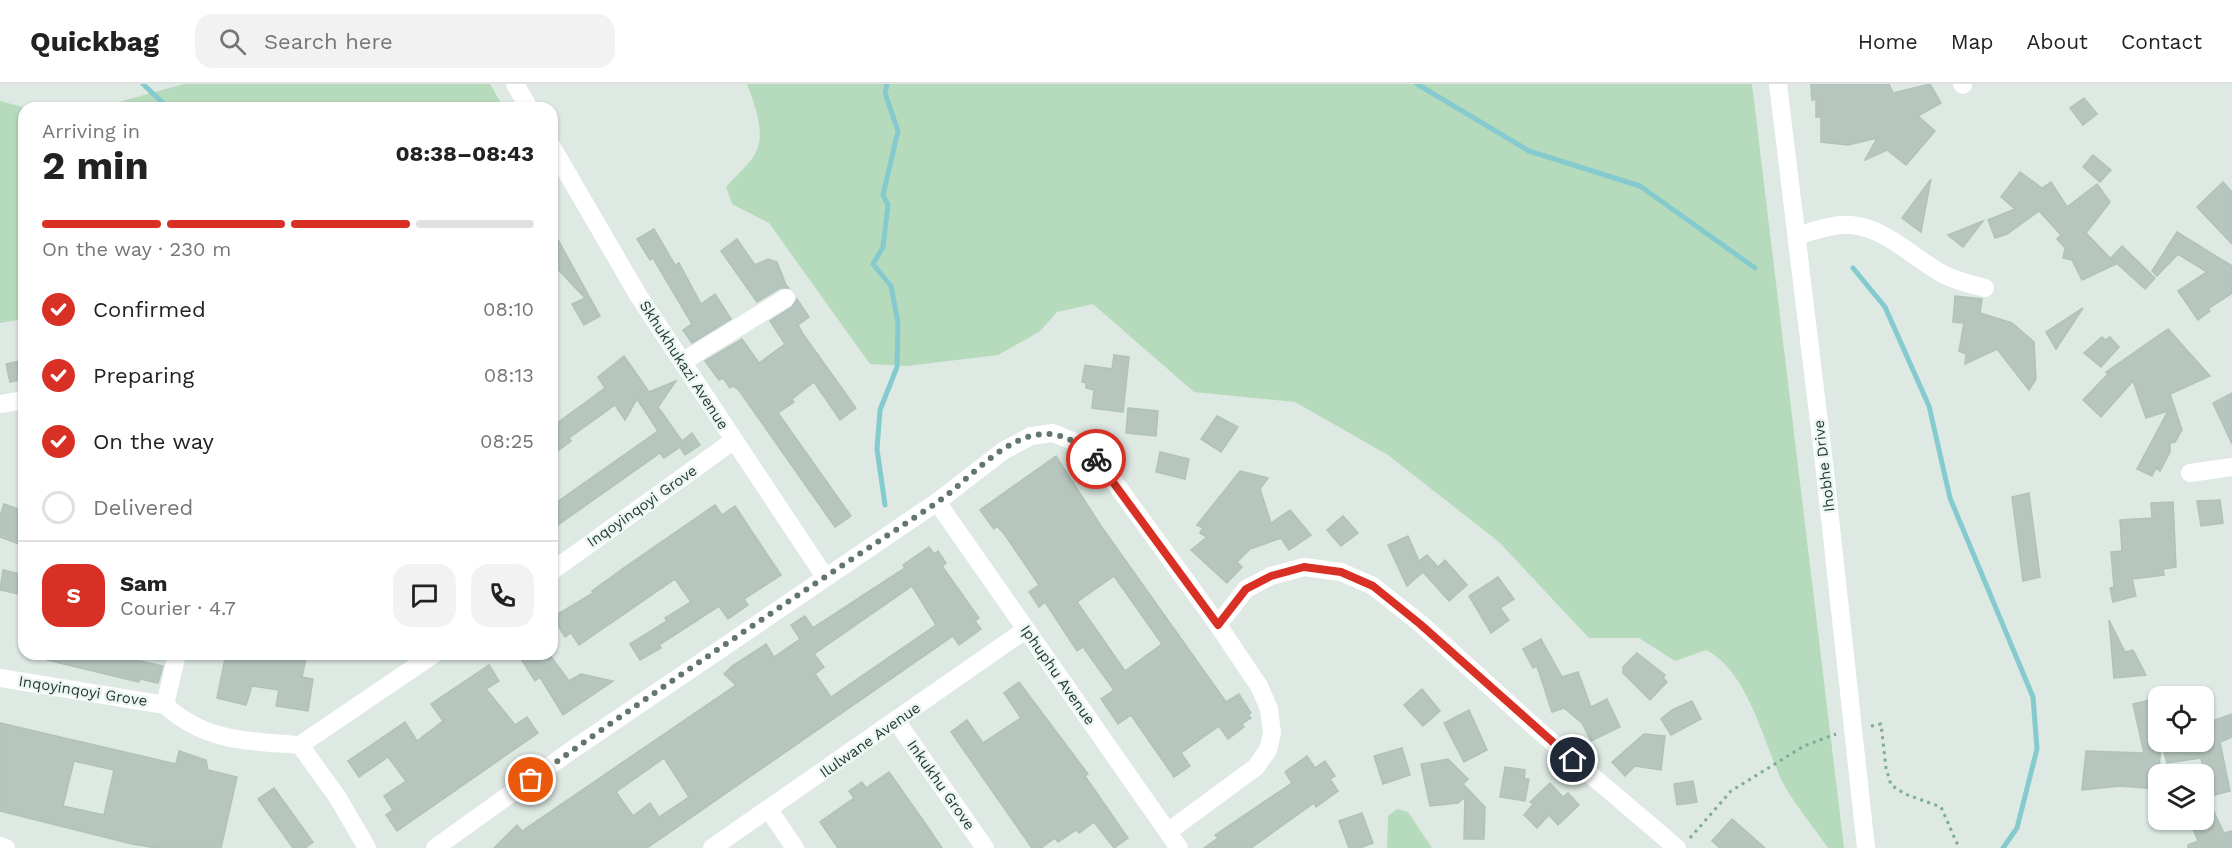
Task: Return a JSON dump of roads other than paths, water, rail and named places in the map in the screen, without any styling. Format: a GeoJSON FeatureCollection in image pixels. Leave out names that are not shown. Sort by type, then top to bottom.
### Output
{"type":"FeatureCollection","features":[{"type":"Feature","properties":{"kind":"street"},"geometry":{"type":"LineString","coordinates":[[515,84],[526,102]]}},
{"type":"Feature","properties":{"kind":"street","name":"Ihobhe Drive"},"geometry":{"type":"LineString","coordinates":[[1778,84],[1866,848]]}},
{"type":"Feature","properties":{"kind":"street","name":"Skhukhukazi Avenue"},"geometry":{"type":"LineString","coordinates":[[558,157],[638,295],[825,578]]}},
{"type":"Feature","properties":{"kind":"street"},"geometry":{"type":"LineString","coordinates":[[1797,236],[1840,225],[1864,226],[1894,241],[1941,273],[1961,283],[1985,288]]}},
{"type":"Feature","properties":{"kind":"street"},"geometry":{"type":"LineString","coordinates":[[682,362],[786,298]]}},
{"type":"Feature","properties":{"kind":"street"},"geometry":{"type":"LineString","coordinates":[[0,404],[18,401]]}},
{"type":"Feature","properties":{"kind":"street"},"geometry":{"type":"LineString","coordinates":[[435,848],[569,752],[937,502],[1003,451],[1024,439],[1053,433],[1075,442],[1094,457],[1118,487],[1218,625],[1259,686],[1269,710],[1272,733],[1268,750],[1256,767],[1169,831]]}},
{"type":"Feature","properties":{"kind":"street","name":"Inqoyinqoyi Grove"},"geometry":{"type":"LineString","coordinates":[[558,567],[733,441]]}},
{"type":"Feature","properties":{"kind":"street"},"geometry":{"type":"LineString","coordinates":[[2190,473],[2232,467]]}},
{"type":"Feature","properties":{"kind":"street","name":"Iphuphu Avenue"},"geometry":{"type":"LineString","coordinates":[[937,502],[1179,848]]}},
{"type":"Feature","properties":{"kind":"street"},"geometry":{"type":"LineString","coordinates":[[1218,625],[1246,589],[1271,576],[1304,567],[1341,572],[1373,586],[1420,624],[1538,730],[1677,848]]}},
{"type":"Feature","properties":{"kind":"street","name":"Ilulwane Avenue"},"geometry":{"type":"LineString","coordinates":[[712,848],[897,722],[1026,630]]}},
{"type":"Feature","properties":{"kind":"street"},"geometry":{"type":"LineString","coordinates":[[165,705],[176,660]]}},
{"type":"Feature","properties":{"kind":"street"},"geometry":{"type":"LineString","coordinates":[[367,848],[338,798],[300,745],[425,660]]}},
{"type":"Feature","properties":{"kind":"street","name":"Inqoyinqoyi Grove"},"geometry":{"type":"LineString","coordinates":[[0,678],[165,705],[182,720],[218,736],[300,745]]}},
{"type":"Feature","properties":{"kind":"street","name":"Inkukhu Grove"},"geometry":{"type":"LineString","coordinates":[[897,722],[985,848]]}},
{"type":"Feature","properties":{"kind":"street"},"geometry":{"type":"LineString","coordinates":[[769,810],[795,848]]}},
{"type":"Feature","properties":{"kind":"street"},"geometry":{"type":"LineString","coordinates":[[0,846],[6,848]]}},
{"type":"Feature","properties":{"kind":"waterway"},"geometry":{"type":"LineString","coordinates":[[143,84],[162,102]]}},
{"type":"Feature","properties":{"kind":"waterway"},"geometry":{"type":"LineString","coordinates":[[885,505],[877,449],[880,410],[897,367],[898,323],[891,286],[873,264],[883,247],[888,205],[883,195],[898,131],[885,93],[887,84]]}},
{"type":"Feature","properties":{"kind":"waterway"},"geometry":{"type":"LineString","coordinates":[[1417,84],[1529,151],[1640,186],[1755,268]]}},
{"type":"Feature","properties":{"kind":"waterway"},"geometry":{"type":"LineString","coordinates":[[1853,268],[1885,307],[1929,406],[1950,498],[2033,697],[2037,749],[2017,828],[2003,848]]}}]}
